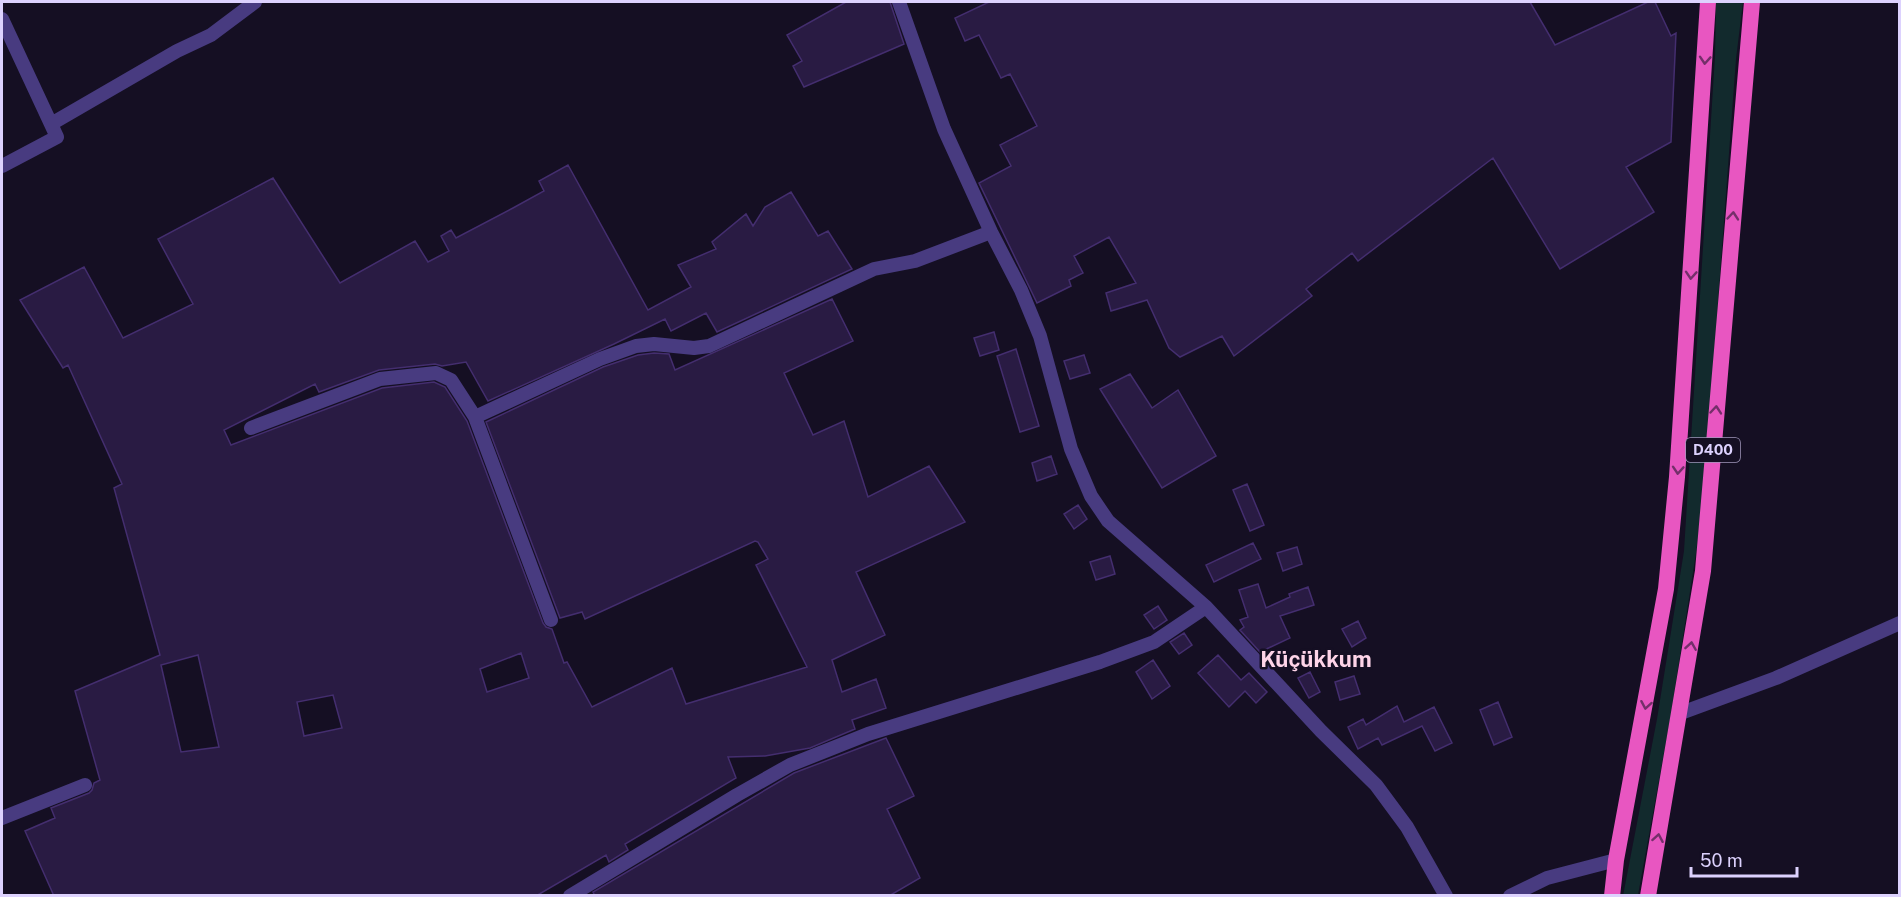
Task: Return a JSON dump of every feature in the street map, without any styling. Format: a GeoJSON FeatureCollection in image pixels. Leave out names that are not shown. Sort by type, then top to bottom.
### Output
{"type":"FeatureCollection","features":[{"type":"Feature","properties":{"kind":"highway","name":"D400"},"geometry":{"type":"LineString","coordinates":[[1612,896],[1616,860],[1667,578],[1685,362],[1708,2]]}},
{"type":"Feature","properties":{"kind":"highway","name":"D400"},"geometry":{"type":"LineString","coordinates":[[1648,896],[1681,713],[1703,571],[1752,2]]}},
{"type":"Feature","properties":{"kind":"highway"},"geometry":{"type":"LineString","coordinates":[[1751,21],[1759,2]]}},
{"type":"Feature","properties":{"kind":"street"},"geometry":{"type":"LineString","coordinates":[[51,124],[177,51],[211,35],[255,2]]}},
{"type":"Feature","properties":{"kind":"street"},"geometry":{"type":"LineString","coordinates":[[899,2],[944,129],[991,232],[1021,290],[1040,336],[1071,449],[1091,496],[1108,521],[1206,607],[1321,731],[1376,785],[1407,827],[1446,896]]}},
{"type":"Feature","properties":{"kind":"street"},"geometry":{"type":"LineString","coordinates":[[2,20],[57,137],[2,166]]}},
{"type":"Feature","properties":{"kind":"street"},"geometry":{"type":"LineString","coordinates":[[475,417],[600,359],[636,346],[654,344],[694,348],[709,346],[874,269],[915,261],[991,232]]}},
{"type":"Feature","properties":{"kind":"street"},"geometry":{"type":"LineString","coordinates":[[251,428],[380,379],[436,373],[451,380],[475,417],[551,620]]}},
{"type":"Feature","properties":{"kind":"street"},"geometry":{"type":"LineString","coordinates":[[570,896],[790,765],[868,734],[1100,662],[1154,642],[1206,607]]}},
{"type":"Feature","properties":{"kind":"street"},"geometry":{"type":"LineString","coordinates":[[1681,713],[1776,678],[1899,622]]}},
{"type":"Feature","properties":{"kind":"street"},"geometry":{"type":"LineString","coordinates":[[2,818],[85,785]]}},
{"type":"Feature","properties":{"kind":"street"},"geometry":{"type":"LineString","coordinates":[[1510,896],[1547,878],[1616,860]]}},
{"type":"Feature","properties":{"kind":"green space"},"geometry":{"type":"Polygon","coordinates":[[[1716,2],[1743,2],[1736,59],[1705,477],[1696,553],[1670,720],[1638,895],[1623,896],[1657,719],[1684,551],[1715,56],[1716,2]]]}},
{"type":"Feature","properties":{"kind":"building"},"geometry":{"type":"Polygon","coordinates":[[[846,2],[890,2],[904,44],[804,87],[793,66],[802,61],[787,35],[846,2]]]}},
{"type":"Feature","properties":{"kind":"building"},"geometry":{"type":"Polygon","coordinates":[[[989,2],[1530,2],[1555,45],[1648,2],[1655,2],[1671,36],[1676,33],[1671,142],[1626,167],[1654,212],[1560,269],[1493,158],[1358,261],[1352,253],[1306,289],[1312,296],[1234,356],[1222,336],[1180,357],[1169,348],[1147,300],[1111,311],[1106,293],[1136,283],[1109,237],[1074,256],[1083,273],[1069,280],[1071,286],[1037,303],[979,183],[1011,166],[1000,145],[1037,126],[1010,74],[1001,78],[979,35],[965,41],[955,18],[989,2]]]}},
{"type":"Feature","properties":{"kind":"building"},"geometry":{"type":"Polygon","coordinates":[[[568,165],[648,310],[691,287],[678,265],[716,249],[712,242],[746,214],[753,226],[765,207],[791,192],[818,236],[828,231],[852,269],[717,332],[706,313],[671,331],[665,319],[488,401],[466,362],[379,370],[319,392],[315,384],[224,430],[231,445],[382,388],[434,382],[445,387],[467,421],[543,623],[552,629],[564,663],[567,662],[592,707],[672,668],[686,704],[807,667],[756,565],[768,559],[758,542],[755,541],[585,619],[582,612],[560,618],[486,422],[603,367],[638,355],[669,354],[675,370],[832,299],[853,341],[784,373],[813,435],[844,421],[868,497],[929,466],[965,522],[856,572],[885,635],[832,660],[842,692],[876,679],[886,708],[852,720],[855,729],[810,748],[765,756],[728,757],[736,778],[625,844],[628,850],[609,862],[606,855],[536,896],[54,896],[25,831],[55,818],[51,808],[89,793],[94,783],[100,780],[75,691],[160,655],[114,488],[122,484],[68,365],[63,368],[20,300],[84,267],[123,338],[193,304],[158,239],[273,178],[340,283],[415,241],[428,262],[449,251],[441,236],[451,230],[456,238],[544,191],[539,181],[568,165]],[[521,653],[480,669],[487,692],[529,678],[521,653]],[[198,655],[161,665],[181,752],[219,747],[198,655]],[[333,695],[297,702],[304,736],[342,728],[333,695]]]}},
{"type":"Feature","properties":{"kind":"building"},"geometry":{"type":"Polygon","coordinates":[[[994,332],[999,350],[980,356],[974,338],[994,332]]]}},
{"type":"Feature","properties":{"kind":"building"},"geometry":{"type":"Polygon","coordinates":[[[1016,349],[1039,426],[1020,432],[997,356],[1016,349]]]}},
{"type":"Feature","properties":{"kind":"building"},"geometry":{"type":"Polygon","coordinates":[[[1084,355],[1090,373],[1070,379],[1064,361],[1084,355]]]}},
{"type":"Feature","properties":{"kind":"building"},"geometry":{"type":"Polygon","coordinates":[[[1130,374],[1152,408],[1178,390],[1216,456],[1162,488],[1100,389],[1130,374]]]}},
{"type":"Feature","properties":{"kind":"building"},"geometry":{"type":"Polygon","coordinates":[[[1051,456],[1057,474],[1037,481],[1032,463],[1051,456]]]}},
{"type":"Feature","properties":{"kind":"building"},"geometry":{"type":"Polygon","coordinates":[[[1247,484],[1264,525],[1250,531],[1233,490],[1247,484]]]}},
{"type":"Feature","properties":{"kind":"building"},"geometry":{"type":"Polygon","coordinates":[[[1078,505],[1087,519],[1074,529],[1064,514],[1078,505]]]}},
{"type":"Feature","properties":{"kind":"building"},"geometry":{"type":"Polygon","coordinates":[[[1253,543],[1261,559],[1214,582],[1206,565],[1253,543]]]}},
{"type":"Feature","properties":{"kind":"building"},"geometry":{"type":"Polygon","coordinates":[[[1297,547],[1302,564],[1283,571],[1277,553],[1297,547]]]}},
{"type":"Feature","properties":{"kind":"building"},"geometry":{"type":"Polygon","coordinates":[[[1110,556],[1115,574],[1096,580],[1090,562],[1110,556]]]}},
{"type":"Feature","properties":{"kind":"building"},"geometry":{"type":"Polygon","coordinates":[[[1258,584],[1266,608],[1290,597],[1289,594],[1308,587],[1314,605],[1280,616],[1290,638],[1260,652],[1240,630],[1244,627],[1240,620],[1248,617],[1239,590],[1258,584]]]}},
{"type":"Feature","properties":{"kind":"building"},"geometry":{"type":"Polygon","coordinates":[[[1158,606],[1167,620],[1154,629],[1144,615],[1158,606]]]}},
{"type":"Feature","properties":{"kind":"building"},"geometry":{"type":"Polygon","coordinates":[[[1358,621],[1366,638],[1352,647],[1342,629],[1358,621]]]}},
{"type":"Feature","properties":{"kind":"building"},"geometry":{"type":"Polygon","coordinates":[[[1184,633],[1192,645],[1179,654],[1170,642],[1184,633]]]}},
{"type":"Feature","properties":{"kind":"building"},"geometry":{"type":"Polygon","coordinates":[[[1218,655],[1241,680],[1249,673],[1267,692],[1256,703],[1245,691],[1229,707],[1198,673],[1218,655]]]}},
{"type":"Feature","properties":{"kind":"building"},"geometry":{"type":"Polygon","coordinates":[[[1153,660],[1170,686],[1152,699],[1136,672],[1153,660]]]}},
{"type":"Feature","properties":{"kind":"building"},"geometry":{"type":"Polygon","coordinates":[[[1310,672],[1320,692],[1309,698],[1298,678],[1310,672]]]}},
{"type":"Feature","properties":{"kind":"building"},"geometry":{"type":"Polygon","coordinates":[[[1354,676],[1360,694],[1340,700],[1335,682],[1354,676]]]}},
{"type":"Feature","properties":{"kind":"building"},"geometry":{"type":"Polygon","coordinates":[[[1498,702],[1512,737],[1494,745],[1480,710],[1498,702]]]}},
{"type":"Feature","properties":{"kind":"building"},"geometry":{"type":"Polygon","coordinates":[[[1397,706],[1404,722],[1434,707],[1452,743],[1435,751],[1422,726],[1382,745],[1378,738],[1358,749],[1348,727],[1363,719],[1366,725],[1397,706]]]}},
{"type":"Feature","properties":{"kind":"building"},"geometry":{"type":"Polygon","coordinates":[[[886,738],[914,796],[887,809],[920,878],[889,896],[595,896],[593,892],[794,773],[886,738]]]}},
{"type":"Feature","properties":{"kind":"district","name":"Küçükkum"},"geometry":{"type":"Point","coordinates":[1316,659]}}]}
